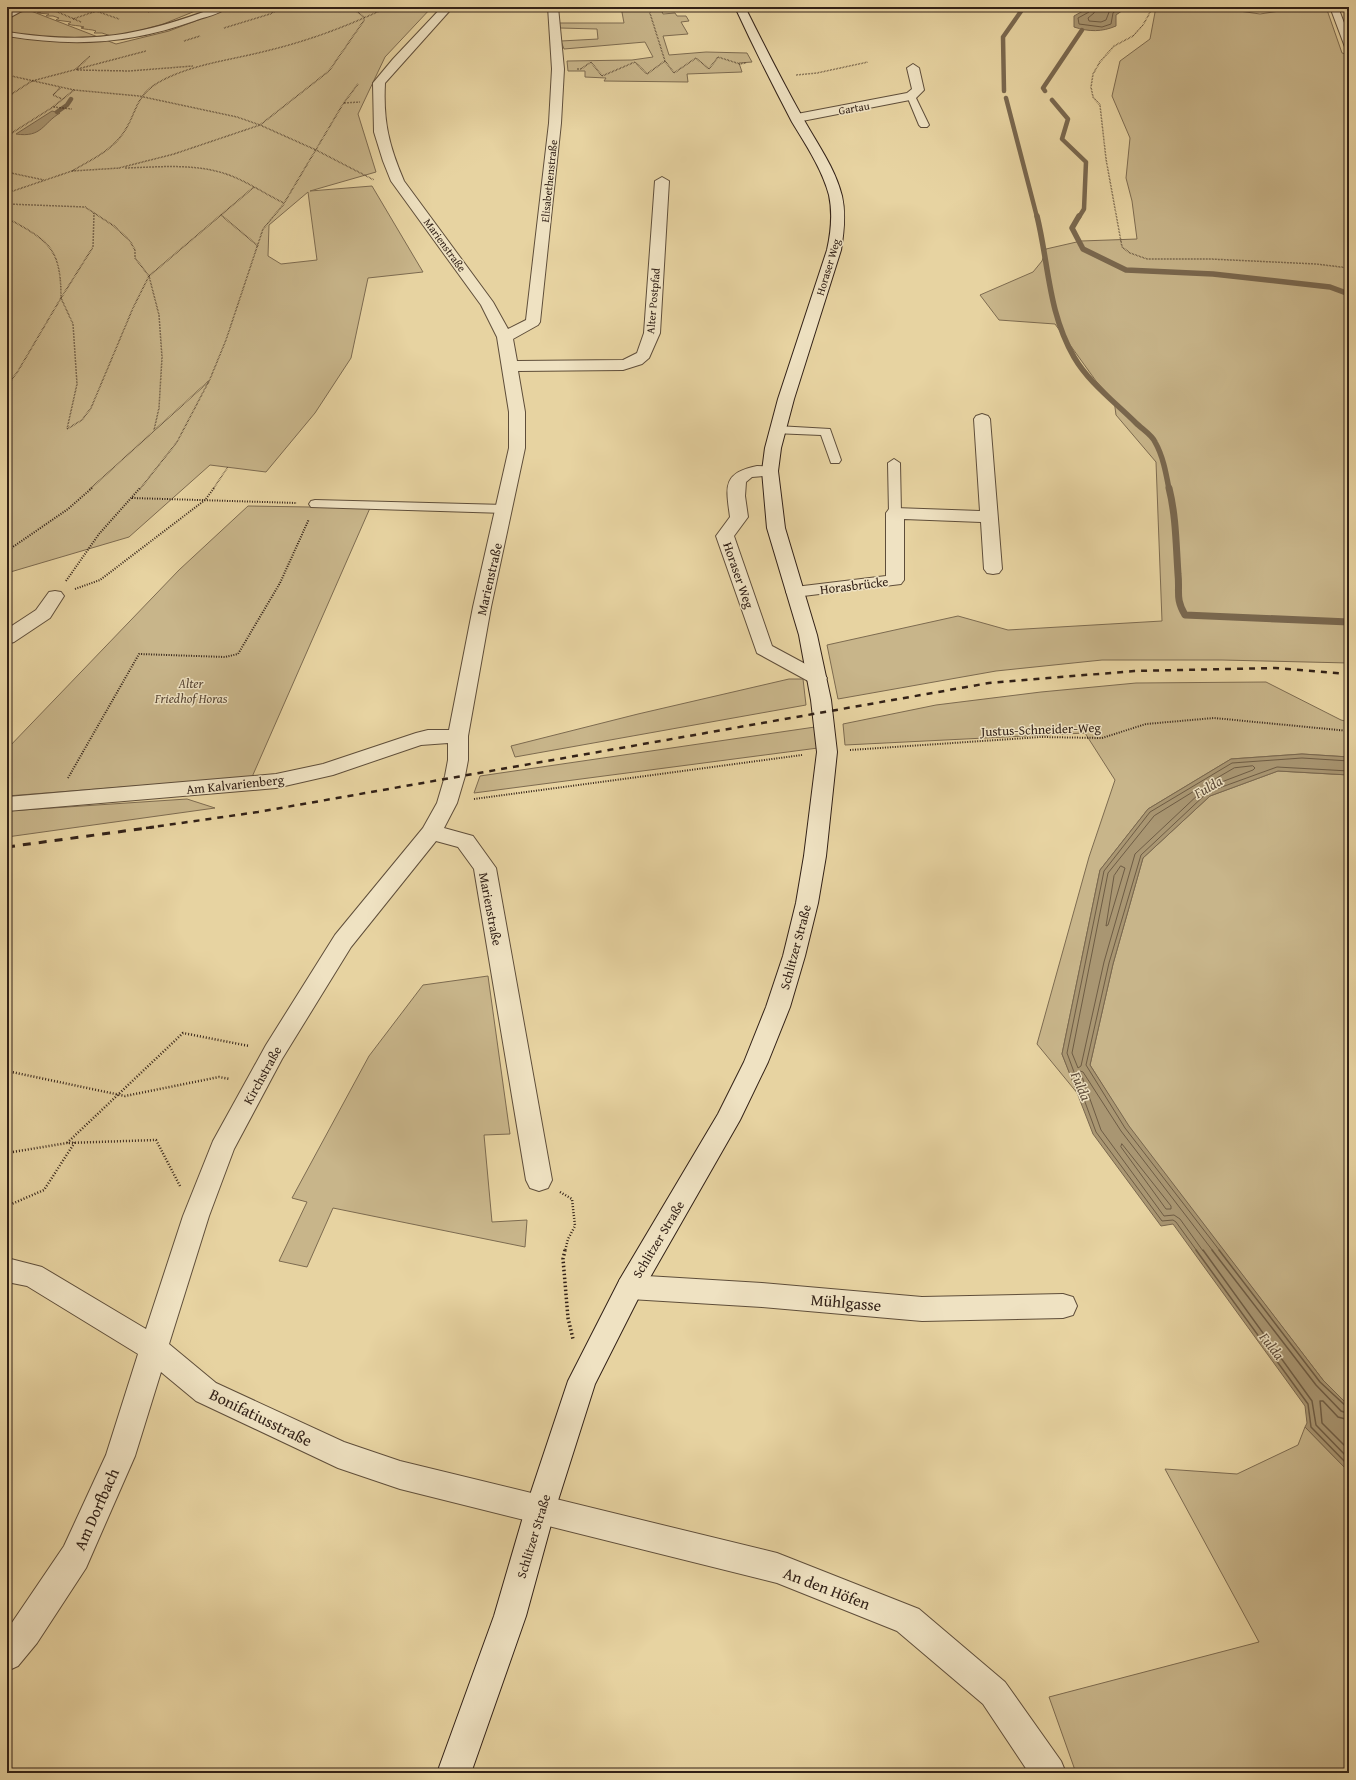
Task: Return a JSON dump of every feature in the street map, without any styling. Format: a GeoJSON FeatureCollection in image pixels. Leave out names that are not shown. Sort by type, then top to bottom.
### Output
{"type":"FeatureCollection","features":[{"type":"Feature","properties":{"kind":"street","name":"Marienstraße"},"geometry":{"type":"LineString","coordinates":[[448,7],[397,61],[379,84],[378,100],[380,132],[389,161],[398,181],[488,305],[505,337],[517,412],[517,448],[506,509],[482,607],[458,736],[458,760],[447,803],[431,832],[465,841],[485,868],[539,1180]]}},
{"type":"Feature","properties":{"kind":"street","name":"Elisabethenstraße"},"geometry":{"type":"LineString","coordinates":[[505,337],[532,322],[555,123],[558,69],[553,7]]}},
{"type":"Feature","properties":{"kind":"street","name":"Horaser Weg"},"geometry":{"type":"LineString","coordinates":[[740,7],[775,80],[827,174],[835,192],[838,212],[838,231],[777,430],[770,471],[776,528],[808,635],[819,689]]}},
{"type":"Feature","properties":{"kind":"street"},"geometry":{"type":"LineString","coordinates":[[911,96],[918,90],[913,68]]}},
{"type":"Feature","properties":{"kind":"street","name":"Gartau"},"geometry":{"type":"LineString","coordinates":[[797,118],[911,96]]}},
{"type":"Feature","properties":{"kind":"street","name":"Alter Postpfad"},"geometry":{"type":"LineString","coordinates":[[510,366],[623,365],[638,362],[644,356],[652,333],[662,181]]}},
{"type":"Feature","properties":{"kind":"street"},"geometry":{"type":"LineString","coordinates":[[982,419],[993,569]]}},
{"type":"Feature","properties":{"kind":"street","name":"Horaser Weg"},"geometry":{"type":"LineString","coordinates":[[770,471],[756,471],[739,478],[736,484],[739,517],[725,536],[764,649],[819,689]]}},
{"type":"Feature","properties":{"kind":"street"},"geometry":{"type":"LineString","coordinates":[[895,512],[988,517]]}},
{"type":"Feature","properties":{"kind":"street","name":"Horasbrücke"},"geometry":{"type":"LineString","coordinates":[[795,592],[895,580],[895,512]]}},
{"type":"Feature","properties":{"kind":"street"},"geometry":{"type":"LineString","coordinates":[[7,638],[43,614],[55,596]]}},
{"type":"Feature","properties":{"kind":"street","name":"Schlitzer Straße"},"geometry":{"type":"LineString","coordinates":[[454,1773],[510,1616],[540,1510],[582,1381],[630,1287],[728,1120],[756,1062],[778,1007],[794,956],[807,903],[815,856],[827,752],[819,689]]}},
{"type":"Feature","properties":{"kind":"street","name":"Am Kalvarienberg"},"geometry":{"type":"LineString","coordinates":[[7,804],[276,781],[326,770],[428,737],[458,736]]}},
{"type":"Feature","properties":{"kind":"street","name":"Kirchstraße"},"geometry":{"type":"LineString","coordinates":[[153,1348],[196,1216],[222,1148],[274,1052],[343,941],[431,832]]}},
{"type":"Feature","properties":{"kind":"street","name":"Bonifatiusstraße"},"geometry":{"type":"LineString","coordinates":[[7,1270],[33,1275],[153,1348],[206,1392],[338,1454],[400,1475],[540,1510]]}},
{"type":"Feature","properties":{"kind":"street","name":"Mühlgasse"},"geometry":{"type":"LineString","coordinates":[[630,1287],[762,1295],[922,1309],[1063,1306]]}},
{"type":"Feature","properties":{"kind":"street","name":"Am Dorfbach"},"geometry":{"type":"LineString","coordinates":[[7,1655],[26,1632],[75,1558],[120,1456],[153,1348]]}},
{"type":"Feature","properties":{"kind":"street","name":"An den Höfen"},"geometry":{"type":"LineString","coordinates":[[540,1510],[777,1568],[908,1620],[994,1692],[1049,1773]]}},
{"type":"Feature","properties":{"kind":"lane"},"geometry":{"type":"LineString","coordinates":[[7,17],[25,7]]}},
{"type":"Feature","properties":{"kind":"lane"},"geometry":{"type":"LineString","coordinates":[[7,34],[63,40],[114,39],[164,28],[224,7]]}},
{"type":"Feature","properties":{"kind":"lane"},"geometry":{"type":"LineString","coordinates":[[1334,7],[1347,36],[1349,47]]}},
{"type":"Feature","properties":{"kind":"lane"},"geometry":{"type":"LineString","coordinates":[[911,96],[924,125]]}},
{"type":"Feature","properties":{"kind":"lane"},"geometry":{"type":"LineString","coordinates":[[777,430],[826,432],[835,460]]}},
{"type":"Feature","properties":{"kind":"lane"},"geometry":{"type":"LineString","coordinates":[[894,463],[895,512]]}},
{"type":"Feature","properties":{"kind":"lane"},"geometry":{"type":"LineString","coordinates":[[316,504],[506,509]]}},
{"type":"Feature","properties":{"kind":"path"},"geometry":{"type":"LineString","coordinates":[[46,7],[85,24]]}},
{"type":"Feature","properties":{"kind":"path"},"geometry":{"type":"LineString","coordinates":[[73,19],[108,7]]}},
{"type":"Feature","properties":{"kind":"path"},"geometry":{"type":"LineString","coordinates":[[136,7],[152,13]]}},
{"type":"Feature","properties":{"kind":"path"},"geometry":{"type":"LineString","coordinates":[[220,29],[270,14],[283,7]]}},
{"type":"Feature","properties":{"kind":"path"},"geometry":{"type":"LineString","coordinates":[[354,7],[354,10],[365,18]]}},
{"type":"Feature","properties":{"kind":"path"},"geometry":{"type":"LineString","coordinates":[[7,97],[32,81],[75,69],[99,72],[129,72],[196,66],[285,47],[365,18],[388,7]]}},
{"type":"Feature","properties":{"kind":"path"},"geometry":{"type":"LineString","coordinates":[[648,7],[665,60],[674,73],[696,58],[709,69],[718,57],[740,64],[751,63]]}},
{"type":"Feature","properties":{"kind":"path"},"geometry":{"type":"LineString","coordinates":[[1153,7],[1143,25],[1133,36],[1114,46],[1100,62],[1093,74],[1091,87],[1093,97],[1100,104],[1106,159],[1122,247],[1130,253],[1147,259],[1210,259],[1316,264],[1349,268]]}},
{"type":"Feature","properties":{"kind":"path"},"geometry":{"type":"LineString","coordinates":[[96,11],[121,19]]}},
{"type":"Feature","properties":{"kind":"path"},"geometry":{"type":"LineString","coordinates":[[119,168],[174,154],[260,125],[329,71],[365,18]]}},
{"type":"Feature","properties":{"kind":"path"},"geometry":{"type":"LineString","coordinates":[[575,69],[581,69],[591,62],[602,76],[635,62],[647,74],[665,60]]}},
{"type":"Feature","properties":{"kind":"path"},"geometry":{"type":"LineString","coordinates":[[790,75],[817,73],[868,62]]}},
{"type":"Feature","properties":{"kind":"path"},"geometry":{"type":"LineString","coordinates":[[7,193],[72,171],[106,150],[122,136],[139,96],[148,88],[161,81],[196,66]]}},
{"type":"Feature","properties":{"kind":"path"},"geometry":{"type":"LineString","coordinates":[[7,75],[60,88],[139,96],[209,110],[260,125],[316,150],[375,181],[398,181]]}},
{"type":"Feature","properties":{"kind":"path"},"geometry":{"type":"LineString","coordinates":[[55,596],[99,534],[132,498],[177,442],[210,379],[263,229],[284,202],[343,104],[361,80]]}},
{"type":"Feature","properties":{"kind":"path"},"geometry":{"type":"LineString","coordinates":[[60,88],[54,95],[62,99]]}},
{"type":"Feature","properties":{"kind":"path"},"geometry":{"type":"LineString","coordinates":[[7,136],[53,107],[74,90]]}},
{"type":"Feature","properties":{"kind":"path"},"geometry":{"type":"LineString","coordinates":[[53,107],[72,110]]}},
{"type":"Feature","properties":{"kind":"path"},"geometry":{"type":"LineString","coordinates":[[72,171],[119,168],[200,168],[228,174],[284,202]]}},
{"type":"Feature","properties":{"kind":"path"},"geometry":{"type":"LineString","coordinates":[[7,170],[11,173],[45,180]]}},
{"type":"Feature","properties":{"kind":"path"},"geometry":{"type":"LineString","coordinates":[[7,177],[11,173]]}},
{"type":"Feature","properties":{"kind":"path"},"geometry":{"type":"LineString","coordinates":[[7,218],[28,229],[55,252],[60,264],[61,298],[73,324],[77,384],[67,429],[82,420],[91,408],[133,308],[149,276],[254,187]]}},
{"type":"Feature","properties":{"kind":"path"},"geometry":{"type":"LineString","coordinates":[[7,204],[85,207],[114,226],[130,241],[135,250],[135,258],[149,276],[159,315],[162,357],[159,408],[154,430]]}},
{"type":"Feature","properties":{"kind":"path"},"geometry":{"type":"LineString","coordinates":[[7,386],[18,371],[93,247],[94,212]]}},
{"type":"Feature","properties":{"kind":"path"},"geometry":{"type":"LineString","coordinates":[[221,215],[258,246]]}},
{"type":"Feature","properties":{"kind":"path"},"geometry":{"type":"LineString","coordinates":[[7,275],[7,330]]}},
{"type":"Feature","properties":{"kind":"path"},"geometry":{"type":"LineString","coordinates":[[7,551],[68,509],[210,379]]}},
{"type":"Feature","properties":{"kind":"path"},"geometry":{"type":"LineString","coordinates":[[55,596],[100,580],[204,500],[228,467]]}},
{"type":"Feature","properties":{"kind":"path"},"geometry":{"type":"LineString","coordinates":[[57,799],[139,654],[225,657],[238,654],[280,583],[316,504],[132,498]]}},
{"type":"Feature","properties":{"kind":"path","name":"Justus-Schneider-Weg"},"geometry":{"type":"LineString","coordinates":[[447,803],[827,752],[1041,737],[1102,738],[1146,724],[1214,718],[1349,731]]}},
{"type":"Feature","properties":{"kind":"path"},"geometry":{"type":"LineString","coordinates":[[67,1143],[183,1033],[246,1045]]}},
{"type":"Feature","properties":{"kind":"path"},"geometry":{"type":"LineString","coordinates":[[7,1071],[125,1096],[219,1077],[256,1086]]}},
{"type":"Feature","properties":{"kind":"path"},"geometry":{"type":"LineString","coordinates":[[13,1152],[75,1142],[156,1140],[196,1216]]}},
{"type":"Feature","properties":{"kind":"path"},"geometry":{"type":"LineString","coordinates":[[7,1206],[44,1190],[75,1142]]}},
{"type":"Feature","properties":{"kind":"path"},"geometry":{"type":"LineString","coordinates":[[539,1180],[572,1199],[575,1226],[568,1239],[563,1259],[568,1318],[582,1381]]}},
{"type":"Feature","properties":{"kind":"green space"},"geometry":{"type":"Polygon","coordinates":[[[38,7],[205,7],[161,25],[114,37],[102,33],[94,33],[96,31],[81,28],[84,27],[82,26],[68,24],[71,22],[56,20],[59,18],[53,16],[46,16],[49,14],[31,11],[116,44],[169,31],[232,7],[432,7],[385,57],[358,114],[376,172],[310,191],[372,186],[423,272],[368,278],[351,358],[315,413],[266,472],[210,465],[129,537],[7,573],[7,13],[30,11],[38,7]],[[308,192],[269,225],[268,256],[281,264],[317,260],[308,192]]]}},
{"type":"Feature","properties":{"kind":"green space"},"geometry":{"type":"Polygon","coordinates":[[[621,7],[660,7],[663,14],[675,13],[677,16],[686,16],[689,21],[681,22],[688,34],[663,36],[669,55],[706,52],[747,53],[752,62],[739,63],[742,72],[687,74],[688,82],[604,81],[606,78],[585,77],[585,71],[568,71],[567,61],[632,60],[653,57],[645,42],[564,49],[561,41],[598,39],[597,29],[560,28],[559,23],[624,23],[621,7]]]}},
{"type":"Feature","properties":{"kind":"green space"},"geometry":{"type":"Polygon","coordinates":[[[1156,7],[1211,7],[1260,14],[1286,10],[1280,7],[1326,7],[1342,53],[1349,55],[1349,663],[1222,660],[1102,660],[996,671],[838,699],[827,645],[958,616],[1008,630],[1162,621],[1156,462],[1116,415],[1114,400],[1096,381],[1055,324],[999,320],[980,295],[1033,272],[1042,261],[1046,249],[1081,241],[1137,239],[1132,201],[1126,178],[1130,138],[1112,96],[1120,61],[1150,39],[1156,7]]]}},
{"type":"Feature","properties":{"kind":"green space","name":"Alter Friedhof Horas"},"geometry":{"type":"Polygon","coordinates":[[[248,506],[370,508],[252,777],[7,796],[7,749],[179,570],[248,506]]]}},
{"type":"Feature","properties":{"kind":"green space"},"geometry":{"type":"Polygon","coordinates":[[[789,679],[803,679],[806,705],[515,757],[511,746],[638,714],[789,679]]]}},
{"type":"Feature","properties":{"kind":"green space"},"geometry":{"type":"Polygon","coordinates":[[[1266,682],[1341,720],[1349,722],[1349,757],[1302,754],[1231,759],[1148,809],[1100,870],[1062,1054],[1078,1094],[1037,1044],[1089,857],[1115,780],[1085,733],[845,745],[843,724],[936,705],[1041,692],[1136,683],[1266,682]]]}},
{"type":"Feature","properties":{"kind":"green space"},"geometry":{"type":"Polygon","coordinates":[[[815,727],[818,748],[474,793],[480,776],[815,727]]]}},
{"type":"Feature","properties":{"kind":"green space"},"geometry":{"type":"Polygon","coordinates":[[[1278,771],[1349,775],[1349,1406],[1323,1380],[1128,1126],[1090,1065],[1113,964],[1143,858],[1210,796],[1278,771]]]}},
{"type":"Feature","properties":{"kind":"green space"},"geometry":{"type":"Polygon","coordinates":[[[187,799],[215,808],[7,837],[7,811],[187,799]]]}},
{"type":"Feature","properties":{"kind":"green space"},"geometry":{"type":"Polygon","coordinates":[[[488,976],[510,1134],[484,1135],[492,1222],[527,1220],[525,1247],[333,1208],[307,1267],[279,1261],[307,1202],[292,1198],[369,1056],[423,985],[488,976]]]}},
{"type":"Feature","properties":{"kind":"green space"},"geometry":{"type":"Polygon","coordinates":[[[1305,1427],[1349,1472],[1349,1773],[1076,1773],[1049,1697],[1259,1642],[1165,1469],[1237,1474],[1298,1445],[1305,1427]]]}},
{"type":"Feature","properties":{"kind":"water"},"geometry":{"type":"Polygon","coordinates":[[[1090,7],[1126,8],[1116,15],[1116,26],[1111,28],[1095,31],[1074,27],[1074,16],[1090,7]]]}},
{"type":"Feature","properties":{"kind":"water"},"geometry":{"type":"Polygon","coordinates":[[[52,111],[60,113],[37,132],[25,135],[16,134],[52,111]]]}},
{"type":"Feature","properties":{"kind":"water","name":"Fulda"},"geometry":{"type":"Polygon","coordinates":[[[1302,754],[1349,757],[1349,775],[1278,771],[1210,796],[1143,858],[1113,964],[1090,1065],[1129,1126],[1323,1380],[1349,1406],[1349,1472],[1305,1427],[1307,1423],[1305,1406],[1173,1224],[1161,1226],[1093,1134],[1062,1054],[1100,870],[1148,809],[1231,759],[1302,754]]]}},
{"type":"Feature","properties":{"kind":"waterway"},"geometry":{"type":"LineString","coordinates":[[1004,91],[1003,37],[1024,7]]}},
{"type":"Feature","properties":{"kind":"waterway"},"geometry":{"type":"LineString","coordinates":[[1045,91],[1043,88],[1082,30]]}},
{"type":"Feature","properties":{"kind":"waterway"},"geometry":{"type":"LineString","coordinates":[[1006,98],[1037,217]]}},
{"type":"Feature","properties":{"kind":"waterway"},"geometry":{"type":"LineString","coordinates":[[57,112],[67,105],[71,99]]}},
{"type":"Feature","properties":{"kind":"waterway"},"geometry":{"type":"LineString","coordinates":[[1052,100],[1068,119],[1062,139],[1086,162],[1084,209],[1079,217]]}},
{"type":"Feature","properties":{"kind":"waterway"},"geometry":{"type":"LineString","coordinates":[[1037,216],[1054,306],[1065,340],[1074,357],[1087,375],[1103,392],[1154,439],[1162,459],[1169,489]]}},
{"type":"Feature","properties":{"kind":"waterway"},"geometry":{"type":"LineString","coordinates":[[1079,216],[1072,228],[1083,249],[1126,270],[1213,274],[1330,287],[1349,294]]}},
{"type":"Feature","properties":{"kind":"waterway"},"geometry":{"type":"LineString","coordinates":[[1169,488],[1175,531],[1178,595],[1185,615],[1349,622]]}},
{"type":"Feature","properties":{"kind":"railway"},"geometry":{"type":"LineString","coordinates":[[146,828],[258,812],[989,683],[1134,671],[1275,668],[1349,674]]}},
{"type":"Feature","properties":{"kind":"railway"},"geometry":{"type":"LineString","coordinates":[[7,847],[154,827]]}}]}
